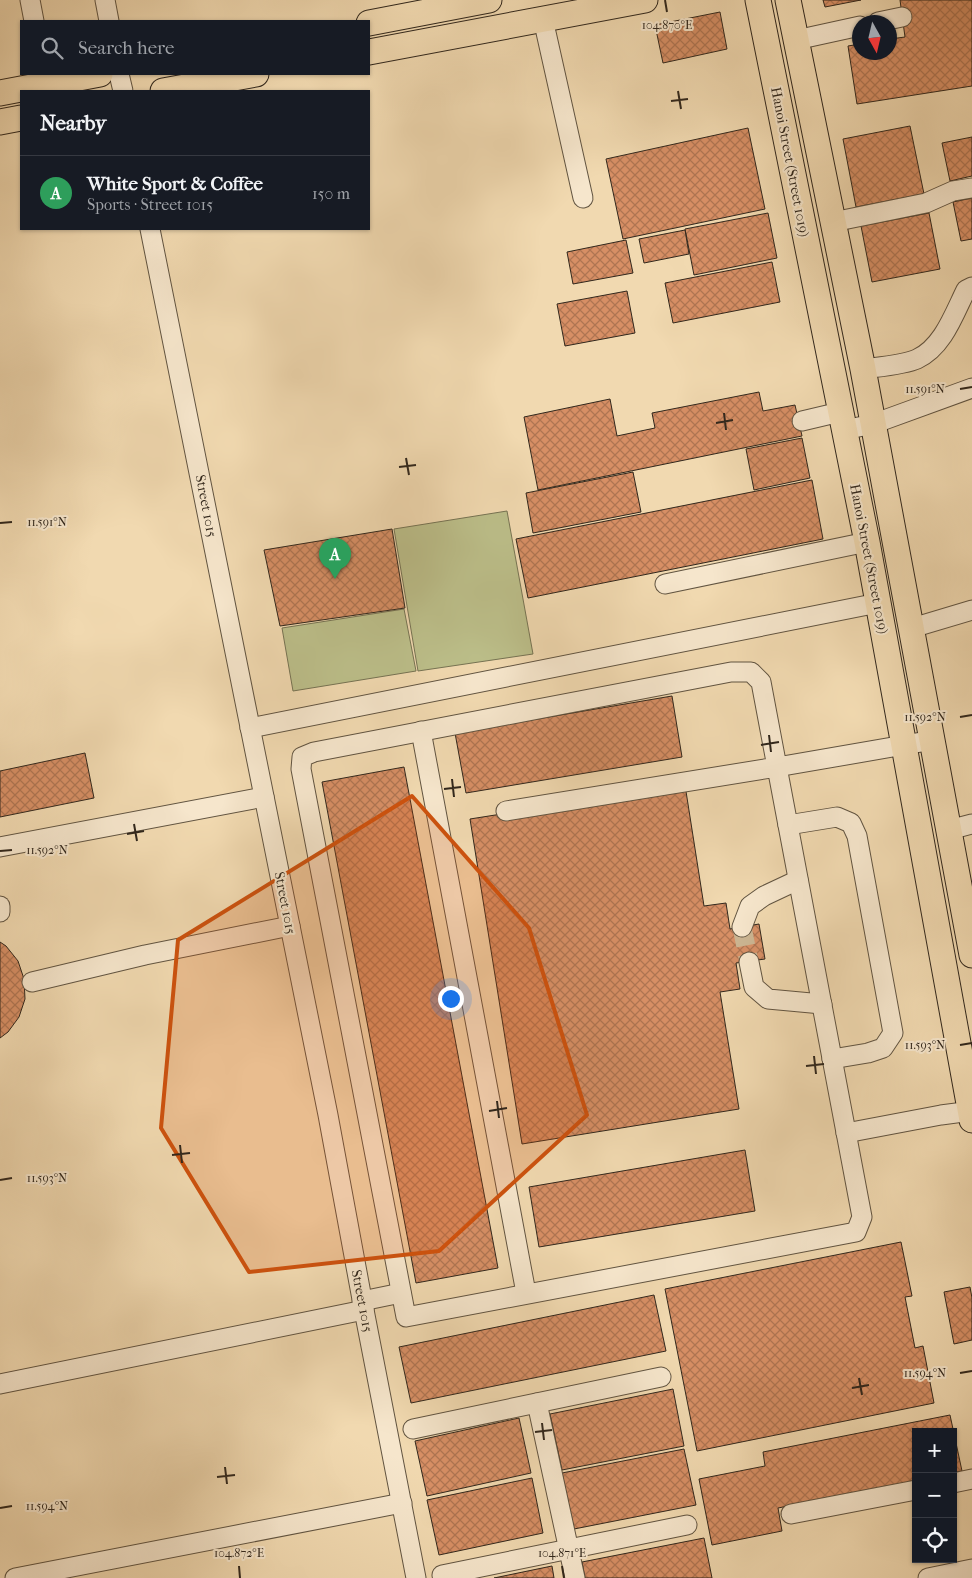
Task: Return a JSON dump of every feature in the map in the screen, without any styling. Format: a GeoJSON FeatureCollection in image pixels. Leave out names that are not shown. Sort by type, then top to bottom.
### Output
{"type":"FeatureCollection","features":[{"type":"Feature","properties":{"kind":"main road"},"geometry":{"type":"LineString","coordinates":[[370,23],[489,0]]}},
{"type":"Feature","properties":{"kind":"main road"},"geometry":{"type":"LineString","coordinates":[[370,52],[645,0]]}},
{"type":"Feature","properties":{"kind":"main road","name":"Hanoi Street (Street 1019)"},"geometry":{"type":"LineString","coordinates":[[758,0],[905,744],[971,1114]]}},
{"type":"Feature","properties":{"kind":"main road"},"geometry":{"type":"LineString","coordinates":[[788,0],[863,369],[933,740],[961,827],[972,950]]}},
{"type":"Feature","properties":{"kind":"main road"},"geometry":{"type":"LineString","coordinates":[[0,93],[44,79],[89,75]]}},
{"type":"Feature","properties":{"kind":"main road"},"geometry":{"type":"LineString","coordinates":[[169,90],[251,75]]}},
{"type":"Feature","properties":{"kind":"main road"},"geometry":{"type":"LineString","coordinates":[[0,122],[20,118]]}},
{"type":"Feature","properties":{"kind":"street"},"geometry":{"type":"LineString","coordinates":[[30,0],[34,20]]}},
{"type":"Feature","properties":{"kind":"street"},"geometry":{"type":"LineString","coordinates":[[105,0],[109,20]]}},
{"type":"Feature","properties":{"kind":"street"},"geometry":{"type":"LineString","coordinates":[[897,18],[902,17]]}},
{"type":"Feature","properties":{"kind":"street"},"geometry":{"type":"LineString","coordinates":[[543,19],[583,198]]}},
{"type":"Feature","properties":{"kind":"street"},"geometry":{"type":"LineString","coordinates":[[796,40],[852,28]]}},
{"type":"Feature","properties":{"kind":"street"},"geometry":{"type":"LineString","coordinates":[[120,75],[123,90]]}},
{"type":"Feature","properties":{"kind":"street"},"geometry":{"type":"LineString","coordinates":[[833,222],[926,204],[953,192],[972,188]]}},
{"type":"Feature","properties":{"kind":"street","name":"Street 1015"},"geometry":{"type":"LineString","coordinates":[[150,230],[328,1115],[416,1578]]}},
{"type":"Feature","properties":{"kind":"street"},"geometry":{"type":"LineString","coordinates":[[863,369],[915,360],[928,352],[941,338],[966,290],[972,287]]}},
{"type":"Feature","properties":{"kind":"street"},"geometry":{"type":"LineString","coordinates":[[802,421],[842,421],[873,424],[972,388]]}},
{"type":"Feature","properties":{"kind":"street"},"geometry":{"type":"LineString","coordinates":[[665,584],[866,542]]}},
{"type":"Feature","properties":{"kind":"street"},"geometry":{"type":"LineString","coordinates":[[250,728],[878,603]]}},
{"type":"Feature","properties":{"kind":"street"},"geometry":{"type":"LineString","coordinates":[[912,628],[972,610]]}},
{"type":"Feature","properties":{"kind":"street"},"geometry":{"type":"LineString","coordinates":[[730,672],[751,672],[761,682],[862,1217],[856,1232],[406,1317],[301,769],[302,757],[314,752],[421,731],[730,672]]}},
{"type":"Feature","properties":{"kind":"street"},"geometry":{"type":"LineString","coordinates":[[421,731],[526,1293]]}},
{"type":"Feature","properties":{"kind":"street"},"geometry":{"type":"LineString","coordinates":[[506,811],[933,740]]}},
{"type":"Feature","properties":{"kind":"street"},"geometry":{"type":"LineString","coordinates":[[0,847],[264,797]]}},
{"type":"Feature","properties":{"kind":"street"},"geometry":{"type":"LineString","coordinates":[[788,825],[837,817],[851,823],[857,836],[894,1033],[883,1048],[868,1053],[832,1059]]}},
{"type":"Feature","properties":{"kind":"street"},"geometry":{"type":"LineString","coordinates":[[742,927],[750,906],[764,896],[798,880]]}},
{"type":"Feature","properties":{"kind":"street"},"geometry":{"type":"LineString","coordinates":[[0,906],[0,912]]}},
{"type":"Feature","properties":{"kind":"street"},"geometry":{"type":"LineString","coordinates":[[32,982],[146,955],[290,926]]}},
{"type":"Feature","properties":{"kind":"street"},"geometry":{"type":"LineString","coordinates":[[749,962],[754,987],[768,999],[822,1004]]}},
{"type":"Feature","properties":{"kind":"street"},"geometry":{"type":"LineString","coordinates":[[846,1134],[941,1115],[971,1114]]}},
{"type":"Feature","properties":{"kind":"street"},"geometry":{"type":"LineString","coordinates":[[0,1384],[363,1306],[401,1293]]}},
{"type":"Feature","properties":{"kind":"street"},"geometry":{"type":"LineString","coordinates":[[413,1429],[662,1378]]}},
{"type":"Feature","properties":{"kind":"street"},"geometry":{"type":"LineString","coordinates":[[537,1404],[575,1578]]}},
{"type":"Feature","properties":{"kind":"street"},"geometry":{"type":"LineString","coordinates":[[957,1482],[972,1479]]}},
{"type":"Feature","properties":{"kind":"street"},"geometry":{"type":"LineString","coordinates":[[791,1514],[912,1491]]}},
{"type":"Feature","properties":{"kind":"street"},"geometry":{"type":"LineString","coordinates":[[15,1578],[402,1503]]}},
{"type":"Feature","properties":{"kind":"street"},"geometry":{"type":"LineString","coordinates":[[442,1575],[687,1525]]}},
{"type":"Feature","properties":{"kind":"street"},"geometry":{"type":"LineString","coordinates":[[928,1578],[972,1569]]}},
{"type":"Feature","properties":{"kind":"highlighted area"},"geometry":{"type":"Polygon","coordinates":[[[412,796],[529,928],[587,1115],[439,1251],[249,1272],[161,1128],[178,940],[412,796]]]}},
{"type":"Feature","properties":{"kind":"green space"},"geometry":{"type":"Polygon","coordinates":[[[507,511],[533,654],[418,671],[394,529],[507,511]]]}},
{"type":"Feature","properties":{"kind":"green space"},"geometry":{"type":"Polygon","coordinates":[[[404,609],[416,671],[293,691],[282,628],[404,609]]]}},
{"type":"Feature","properties":{"kind":"building"},"geometry":{"type":"Polygon","coordinates":[[[823,0],[861,0],[825,7],[823,0]]]}},
{"type":"Feature","properties":{"kind":"building"},"geometry":{"type":"Polygon","coordinates":[[[900,0],[972,0],[972,86],[857,104],[848,46],[852,45],[852,60],[897,60],[897,38],[905,37],[900,0]]]}},
{"type":"Feature","properties":{"kind":"building"},"geometry":{"type":"Polygon","coordinates":[[[720,12],[727,49],[663,63],[655,25],[720,12]]]}},
{"type":"Feature","properties":{"kind":"building"},"geometry":{"type":"Polygon","coordinates":[[[910,126],[924,194],[856,207],[843,139],[910,126]]]}},
{"type":"Feature","properties":{"kind":"building"},"geometry":{"type":"Polygon","coordinates":[[[748,128],[765,209],[623,239],[606,159],[748,128]]]}},
{"type":"Feature","properties":{"kind":"building"},"geometry":{"type":"Polygon","coordinates":[[[972,137],[972,176],[950,181],[942,143],[972,137]]]}},
{"type":"Feature","properties":{"kind":"building"},"geometry":{"type":"Polygon","coordinates":[[[972,198],[972,239],[961,241],[953,202],[972,198]]]}},
{"type":"Feature","properties":{"kind":"building"},"geometry":{"type":"Polygon","coordinates":[[[768,213],[777,258],[694,275],[685,229],[768,213]]]}},
{"type":"Feature","properties":{"kind":"building"},"geometry":{"type":"Polygon","coordinates":[[[929,213],[940,269],[872,282],[861,226],[929,213]]]}},
{"type":"Feature","properties":{"kind":"building"},"geometry":{"type":"Polygon","coordinates":[[[685,230],[689,254],[644,263],[639,239],[685,230]]]}},
{"type":"Feature","properties":{"kind":"building"},"geometry":{"type":"Polygon","coordinates":[[[626,240],[633,273],[573,284],[567,252],[626,240]]]}},
{"type":"Feature","properties":{"kind":"building"},"geometry":{"type":"Polygon","coordinates":[[[772,262],[780,302],[673,323],[665,283],[772,262]]]}},
{"type":"Feature","properties":{"kind":"building"},"geometry":{"type":"Polygon","coordinates":[[[627,291],[635,333],[565,346],[557,304],[627,291]]]}},
{"type":"Feature","properties":{"kind":"building"},"geometry":{"type":"Polygon","coordinates":[[[759,392],[763,411],[795,405],[802,436],[538,490],[524,417],[610,399],[617,436],[655,428],[652,413],[759,392]]]}},
{"type":"Feature","properties":{"kind":"building"},"geometry":{"type":"Polygon","coordinates":[[[802,438],[810,478],[754,490],[746,449],[802,438]]]}},
{"type":"Feature","properties":{"kind":"building"},"geometry":{"type":"Polygon","coordinates":[[[633,472],[641,512],[533,533],[526,493],[633,472]]]}},
{"type":"Feature","properties":{"kind":"building"},"geometry":{"type":"Polygon","coordinates":[[[812,480],[823,539],[528,598],[516,539],[812,480]]]}},
{"type":"Feature","properties":{"kind":"building"},"geometry":{"type":"Polygon","coordinates":[[[392,529],[405,608],[280,626],[264,550],[392,529]]]}},
{"type":"Feature","properties":{"kind":"building"},"geometry":{"type":"Polygon","coordinates":[[[672,696],[682,757],[466,793],[455,733],[672,696]]]}},
{"type":"Feature","properties":{"kind":"building"},"geometry":{"type":"Polygon","coordinates":[[[85,753],[94,798],[0,817],[0,771],[85,753]]]}},
{"type":"Feature","properties":{"kind":"building"},"geometry":{"type":"Polygon","coordinates":[[[404,767],[498,1268],[416,1283],[322,782],[404,767]]]}},
{"type":"Feature","properties":{"kind":"building"},"geometry":{"type":"Polygon","coordinates":[[[685,785],[704,906],[726,903],[730,929],[759,924],[765,959],[736,963],[740,989],[720,992],[739,1109],[522,1144],[470,819],[685,785]]]}},
{"type":"Feature","properties":{"kind":"building"},"geometry":{"type":"Polygon","coordinates":[[[0,942],[6,946],[18,961],[24,979],[25,999],[19,1017],[8,1032],[0,1038],[0,942]]]}},
{"type":"Feature","properties":{"kind":"building"},"geometry":{"type":"Polygon","coordinates":[[[745,1150],[755,1211],[539,1247],[529,1187],[745,1150]]]}},
{"type":"Feature","properties":{"kind":"building"},"geometry":{"type":"Polygon","coordinates":[[[901,1242],[912,1296],[905,1297],[915,1348],[923,1346],[934,1403],[697,1451],[665,1289],[901,1242]]]}},
{"type":"Feature","properties":{"kind":"building"},"geometry":{"type":"Polygon","coordinates":[[[970,1287],[972,1298],[972,1340],[954,1344],[944,1292],[970,1287]]]}},
{"type":"Feature","properties":{"kind":"building"},"geometry":{"type":"Polygon","coordinates":[[[654,1295],[666,1351],[411,1403],[399,1347],[654,1295]]]}},
{"type":"Feature","properties":{"kind":"building"},"geometry":{"type":"Polygon","coordinates":[[[673,1389],[684,1446],[562,1470],[550,1414],[673,1389]]]}},
{"type":"Feature","properties":{"kind":"building"},"geometry":{"type":"Polygon","coordinates":[[[950,1415],[953,1428],[912,1428],[912,1482],[778,1508],[782,1531],[712,1545],[699,1479],[765,1466],[763,1452],[950,1415]]]}},
{"type":"Feature","properties":{"kind":"building"},"geometry":{"type":"Polygon","coordinates":[[[519,1418],[531,1473],[427,1496],[415,1441],[519,1418]]]}},
{"type":"Feature","properties":{"kind":"building"},"geometry":{"type":"Polygon","coordinates":[[[957,1448],[962,1471],[957,1472],[957,1448]]]}},
{"type":"Feature","properties":{"kind":"building"},"geometry":{"type":"Polygon","coordinates":[[[684,1449],[696,1505],[574,1529],[562,1473],[684,1449]]]}},
{"type":"Feature","properties":{"kind":"building"},"geometry":{"type":"Polygon","coordinates":[[[532,1478],[543,1533],[439,1555],[427,1500],[532,1478]]]}},
{"type":"Feature","properties":{"kind":"building"},"geometry":{"type":"Polygon","coordinates":[[[704,1538],[712,1578],[585,1578],[582,1562],[704,1538]]]}},
{"type":"Feature","properties":{"kind":"building"},"geometry":{"type":"Polygon","coordinates":[[[552,1566],[554,1578],[494,1578],[552,1566]]]}},
{"type":"Feature","properties":{"kind":"tunnel"},"geometry":{"type":"LineString","coordinates":[[742,927],[749,962]]}},
{"type":"Feature","properties":{"kind":"place","name":"White Sport & Coffee"},"geometry":{"type":"Point","coordinates":[335,579]}}]}
